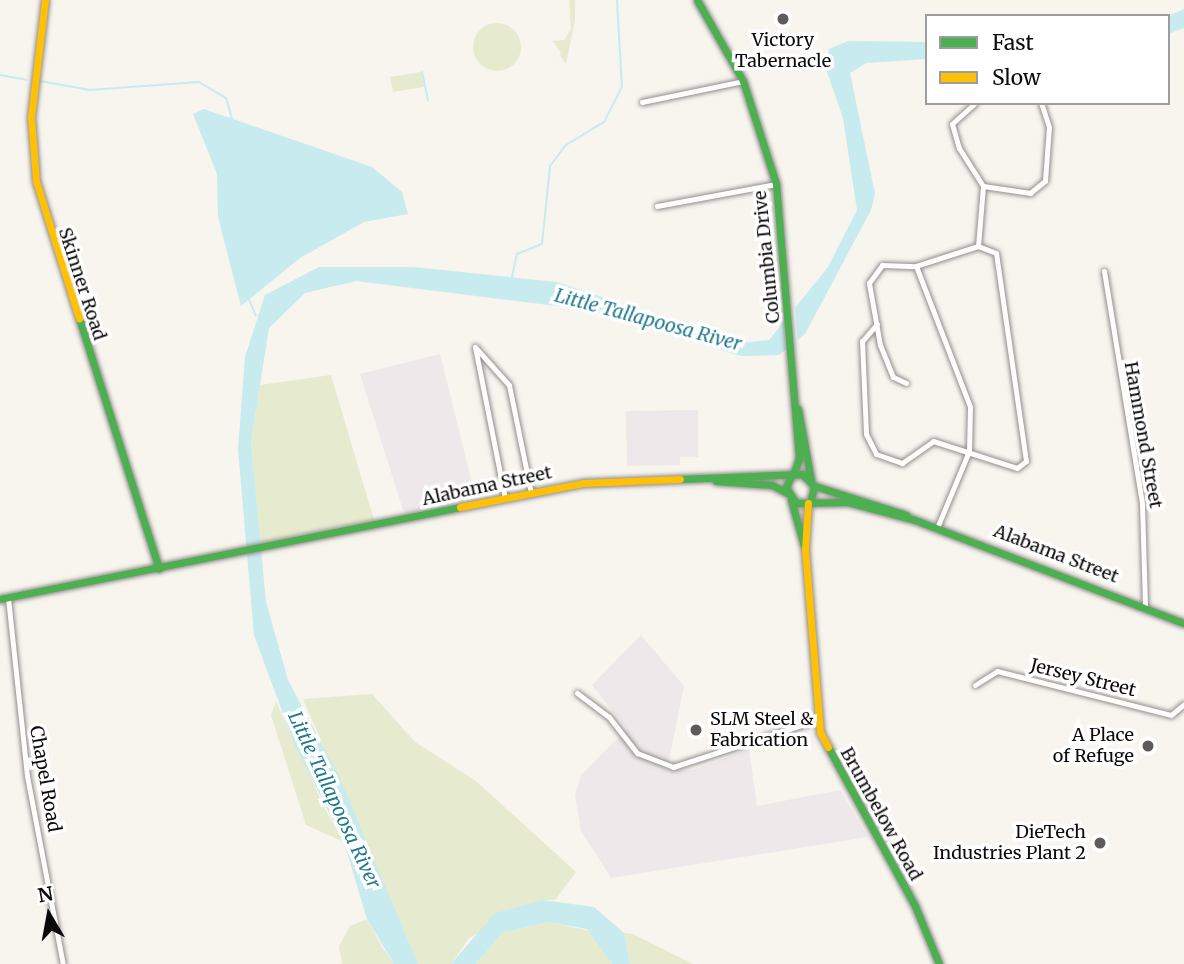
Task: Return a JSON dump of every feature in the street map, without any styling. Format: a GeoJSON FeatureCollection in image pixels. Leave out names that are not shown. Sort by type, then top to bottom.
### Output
{"type":"FeatureCollection","features":[{"type":"Feature","properties":{"kind":"main road","name":"Skinner Road"},"geometry":{"type":"LineString","coordinates":[[45,0],[31,117],[36,181],[159,569]]}},
{"type":"Feature","properties":{"kind":"main road","name":"Columbia Drive"},"geometry":{"type":"LineString","coordinates":[[697,0],[743,81],[776,184],[788,301],[799,458],[792,475],[789,497]]}},
{"type":"Feature","properties":{"kind":"main road","name":"Columbia Drive"},"geometry":{"type":"LineString","coordinates":[[795,402],[813,483]]}},
{"type":"Feature","properties":{"kind":"main road","name":"Alabama Street"},"geometry":{"type":"LineString","coordinates":[[4,599],[531,493],[626,479],[792,475],[1145,605],[1184,623]]}},
{"type":"Feature","properties":{"kind":"main road","name":"Alabama Street"},"geometry":{"type":"LineString","coordinates":[[705,478],[772,485],[789,497],[809,503],[848,502],[915,520]]}},
{"type":"Feature","properties":{"kind":"main road","name":"Brumbelow Road"},"geometry":{"type":"LineString","coordinates":[[813,483],[804,550],[817,720],[939,964]]}},
{"type":"Feature","properties":{"kind":"main road","name":"Brumbelow Road"},"geometry":{"type":"LineString","coordinates":[[789,497],[804,550]]}},
{"type":"Feature","properties":{"kind":"street"},"geometry":{"type":"LineString","coordinates":[[642,102],[743,81]]}},
{"type":"Feature","properties":{"kind":"street"},"geometry":{"type":"LineString","coordinates":[[973,105],[952,124],[982,186],[978,246]]}},
{"type":"Feature","properties":{"kind":"street"},"geometry":{"type":"LineString","coordinates":[[982,186],[1030,193],[1045,181],[1049,127],[1042,105]]}},
{"type":"Feature","properties":{"kind":"street"},"geometry":{"type":"LineString","coordinates":[[657,206],[776,184]]}},
{"type":"Feature","properties":{"kind":"street"},"geometry":{"type":"LineString","coordinates":[[877,324],[862,341],[871,448],[902,463],[933,441],[1017,468],[1027,453],[996,253],[978,246],[916,265],[883,265],[874,274],[869,282],[877,324],[893,377],[906,383]]}},
{"type":"Feature","properties":{"kind":"street"},"geometry":{"type":"LineString","coordinates":[[916,265],[970,407],[969,451],[937,528]]}},
{"type":"Feature","properties":{"kind":"street","name":"Hammond Street"},"geometry":{"type":"LineString","coordinates":[[1104,271],[1142,504],[1145,605]]}},
{"type":"Feature","properties":{"kind":"street"},"geometry":{"type":"LineString","coordinates":[[505,498],[475,347],[509,385],[531,493]]}},
{"type":"Feature","properties":{"kind":"street","name":"Chapel Road"},"geometry":{"type":"LineString","coordinates":[[4,599],[27,776],[63,964]]}},
{"type":"Feature","properties":{"kind":"street","name":"Jersey Street"},"geometry":{"type":"LineString","coordinates":[[975,685],[997,671],[1171,715],[1184,704]]}},
{"type":"Feature","properties":{"kind":"street"},"geometry":{"type":"LineString","coordinates":[[577,693],[609,717],[637,753],[673,767],[817,720]]}},
{"type":"Feature","properties":{"kind":"shaded area"},"geometry":{"type":"Polygon","coordinates":[[[440,354],[476,499],[404,513],[360,374],[440,354]]]}},
{"type":"Feature","properties":{"kind":"shaded area"},"geometry":{"type":"Polygon","coordinates":[[[698,410],[698,457],[680,457],[680,465],[627,466],[626,411],[698,410]]]}},
{"type":"Feature","properties":{"kind":"shaded area"},"geometry":{"type":"Polygon","coordinates":[[[641,635],[684,686],[667,770],[693,770],[749,749],[757,806],[840,790],[868,837],[611,878],[581,831],[575,795],[581,775],[627,729],[592,685],[641,635]]]}},
{"type":"Feature","properties":{"kind":"green space"},"geometry":{"type":"Polygon","coordinates":[[[569,0],[575,0],[575,20],[566,64],[560,55],[556,60],[561,53],[553,41],[564,40],[571,29],[569,0]]]}},
{"type":"Feature","properties":{"kind":"green space"},"geometry":{"type":"Polygon","coordinates":[[[497,23],[514,30],[521,47],[514,64],[497,71],[480,64],[473,47],[480,30],[497,23]]]}},
{"type":"Feature","properties":{"kind":"green space"},"geometry":{"type":"Polygon","coordinates":[[[421,72],[424,87],[393,92],[390,77],[421,72]]]}},
{"type":"Feature","properties":{"kind":"green space"},"geometry":{"type":"Polygon","coordinates":[[[331,375],[374,520],[260,543],[251,442],[260,385],[331,375]]]}},
{"type":"Feature","properties":{"kind":"green space"},"geometry":{"type":"Polygon","coordinates":[[[372,694],[415,742],[476,781],[576,872],[555,900],[543,900],[469,938],[451,964],[418,964],[303,699],[372,694]]]}},
{"type":"Feature","properties":{"kind":"green space"},"geometry":{"type":"Polygon","coordinates":[[[276,701],[325,809],[344,842],[306,825],[271,715],[276,701]]]}},
{"type":"Feature","properties":{"kind":"green space"},"geometry":{"type":"Polygon","coordinates":[[[367,919],[394,964],[342,964],[339,946],[350,926],[367,919]]]}},
{"type":"Feature","properties":{"kind":"green space"},"geometry":{"type":"Polygon","coordinates":[[[549,922],[590,931],[612,964],[476,964],[503,932],[549,922]]]}},
{"type":"Feature","properties":{"kind":"green space"},"geometry":{"type":"Polygon","coordinates":[[[624,933],[633,934],[693,964],[630,964],[624,933]]]}},
{"type":"Feature","properties":{"kind":"water"},"geometry":{"type":"Polygon","coordinates":[[[1184,9],[1184,28],[1170,33],[1170,15],[1184,9]]]}},
{"type":"Feature","properties":{"kind":"water","name":"Little Tallapoosa River"},"geometry":{"type":"Polygon","coordinates":[[[848,41],[925,42],[925,59],[866,63],[850,73],[875,194],[871,210],[805,334],[779,355],[741,356],[589,310],[356,281],[305,293],[269,328],[251,442],[266,602],[288,680],[339,776],[418,964],[394,964],[367,919],[344,842],[295,746],[254,635],[238,449],[245,357],[265,295],[319,267],[413,267],[557,282],[740,343],[769,340],[828,267],[857,210],[843,118],[825,66],[829,49],[848,41]]]}},
{"type":"Feature","properties":{"kind":"water"},"geometry":{"type":"Polygon","coordinates":[[[204,109],[372,167],[402,192],[408,214],[364,222],[300,258],[241,306],[218,217],[217,174],[193,114],[204,109]]]}},
{"type":"Feature","properties":{"kind":"water"},"geometry":{"type":"Polygon","coordinates":[[[543,900],[594,907],[624,933],[630,964],[612,964],[587,929],[549,922],[503,932],[476,964],[451,964],[495,913],[543,900]]]}},
{"type":"Feature","properties":{"kind":"pier"},"geometry":{"type":"Polygon","coordinates":[[[795,306],[798,344],[786,354],[784,321],[795,306]]]}},
{"type":"Feature","properties":{"kind":"waterway"},"geometry":{"type":"LineString","coordinates":[[512,277],[517,254],[542,244],[550,166],[566,145],[604,122],[622,87],[617,0]]}},
{"type":"Feature","properties":{"kind":"waterway"},"geometry":{"type":"LineString","coordinates":[[422,72],[428,100]]}},
{"type":"Feature","properties":{"kind":"waterway"},"geometry":{"type":"LineString","coordinates":[[0,75],[27,80]]}},
{"type":"Feature","properties":{"kind":"waterway"},"geometry":{"type":"LineString","coordinates":[[40,81],[90,90],[199,82],[226,98],[232,119]]}},
{"type":"Feature","properties":{"kind":"waterway"},"geometry":{"type":"LineString","coordinates":[[249,299],[256,316]]}},
{"type":"Feature","properties":{"kind":"traffic: fast"},"geometry":{"type":"LineString","coordinates":[[697,0],[743,81],[776,184],[799,458],[793,475]]}},
{"type":"Feature","properties":{"kind":"traffic: fast"},"geometry":{"type":"LineString","coordinates":[[79,318],[159,569]]}},
{"type":"Feature","properties":{"kind":"traffic: fast"},"geometry":{"type":"LineString","coordinates":[[798,409],[811,480]]}},
{"type":"Feature","properties":{"kind":"traffic: fast"},"geometry":{"type":"LineString","coordinates":[[680,479],[802,474],[814,486],[810,503]]}},
{"type":"Feature","properties":{"kind":"traffic: fast"},"geometry":{"type":"LineString","coordinates":[[791,476],[786,487],[796,503],[848,502],[915,520],[1184,623]]}},
{"type":"Feature","properties":{"kind":"traffic: fast"},"geometry":{"type":"LineString","coordinates":[[716,481],[772,485],[787,493]]}},
{"type":"Feature","properties":{"kind":"traffic: fast"},"geometry":{"type":"LineString","coordinates":[[815,486],[906,515]]}},
{"type":"Feature","properties":{"kind":"traffic: fast"},"geometry":{"type":"LineString","coordinates":[[791,500],[805,549]]}},
{"type":"Feature","properties":{"kind":"traffic: fast"},"geometry":{"type":"LineString","coordinates":[[0,599],[460,507]]}},
{"type":"Feature","properties":{"kind":"traffic: fast"},"geometry":{"type":"LineString","coordinates":[[828,747],[915,906],[939,964]]}},
{"type":"Feature","properties":{"kind":"traffic: slow"},"geometry":{"type":"LineString","coordinates":[[45,0],[31,117],[36,181],[79,318]]}},
{"type":"Feature","properties":{"kind":"traffic: slow"},"geometry":{"type":"LineString","coordinates":[[460,507],[583,483],[680,479]]}},
{"type":"Feature","properties":{"kind":"traffic: slow"},"geometry":{"type":"LineString","coordinates":[[808,503],[805,549],[820,732],[828,747]]}},
{"type":"Feature","properties":{"kind":"place","name":"Victory Tabernacle"},"geometry":{"type":"Point","coordinates":[783,19]}},
{"type":"Feature","properties":{"kind":"place","name":"SLM Steel & Fabrication"},"geometry":{"type":"Point","coordinates":[696,730]}},
{"type":"Feature","properties":{"kind":"place","name":"A Place of Refuge"},"geometry":{"type":"Point","coordinates":[1148,746]}},
{"type":"Feature","properties":{"kind":"place","name":"DieTech Industries Plant 2"},"geometry":{"type":"Point","coordinates":[1100,843]}}]}
